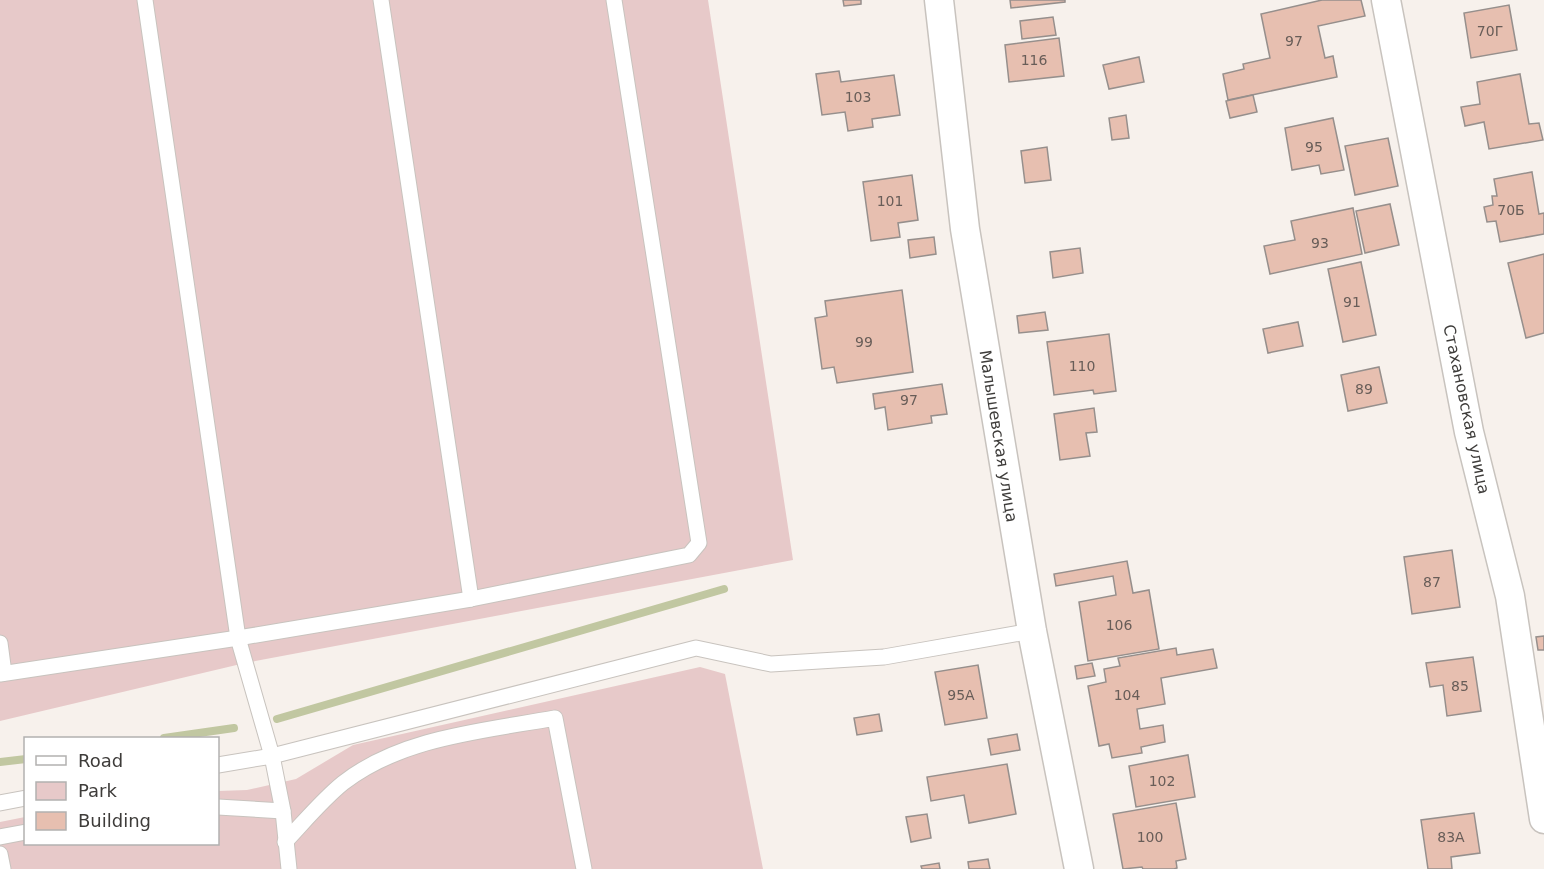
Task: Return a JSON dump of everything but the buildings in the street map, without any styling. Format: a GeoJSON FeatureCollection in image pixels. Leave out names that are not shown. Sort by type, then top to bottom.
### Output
{"type":"FeatureCollection","features":[{"type":"Feature","properties":{"kind":"street","name":"Малышевская улица"},"geometry":{"type":"LineString","coordinates":[[939,0],[965,229],[1032,631],[1079,869]]}},
{"type":"Feature","properties":{"kind":"street","name":"Стахановская улица"},"geometry":{"type":"LineString","coordinates":[[1386,0],[1469,432],[1510,596],[1544,819]]}},
{"type":"Feature","properties":{"kind":"lane"},"geometry":{"type":"LineString","coordinates":[[145,0],[238,639],[272,756],[283,811],[289,869]]}},
{"type":"Feature","properties":{"kind":"lane"},"geometry":{"type":"LineString","coordinates":[[381,0],[471,599]]}},
{"type":"Feature","properties":{"kind":"lane"},"geometry":{"type":"LineString","coordinates":[[0,643],[2,674],[238,639],[471,599],[689,555],[699,543],[614,0]]}},
{"type":"Feature","properties":{"kind":"lane"},"geometry":{"type":"LineString","coordinates":[[219,765],[272,756],[696,648],[771,664],[884,657],[1032,631]]}},
{"type":"Feature","properties":{"kind":"lane"},"geometry":{"type":"LineString","coordinates":[[285,842],[344,783],[377,761],[435,740],[555,718],[584,869]]}},
{"type":"Feature","properties":{"kind":"lane"},"geometry":{"type":"LineString","coordinates":[[0,803],[24,798]]}},
{"type":"Feature","properties":{"kind":"lane"},"geometry":{"type":"LineString","coordinates":[[219,807],[283,811]]}},
{"type":"Feature","properties":{"kind":"lane"},"geometry":{"type":"LineString","coordinates":[[0,837],[24,832]]}},
{"type":"Feature","properties":{"kind":"lane"},"geometry":{"type":"LineString","coordinates":[[0,854],[3,869]]}},
{"type":"Feature","properties":{"kind":"green space"},"geometry":{"type":"Polygon","coordinates":[[[0,0],[708,0],[793,560],[245,663],[0,721],[0,0]]]}},
{"type":"Feature","properties":{"kind":"green space"},"geometry":{"type":"Polygon","coordinates":[[[700,667],[725,674],[763,869],[0,869],[0,822],[24,817],[24,845],[219,845],[219,791],[247,790],[296,779],[353,745],[700,667]]]}},
{"type":"Feature","properties":{"kind":"waterway"},"geometry":{"type":"LineString","coordinates":[[277,719],[724,589]]}},
{"type":"Feature","properties":{"kind":"waterway"},"geometry":{"type":"LineString","coordinates":[[171,737],[234,728]]}},
{"type":"Feature","properties":{"kind":"waterway"},"geometry":{"type":"LineString","coordinates":[[0,762],[24,759]]}}]}
